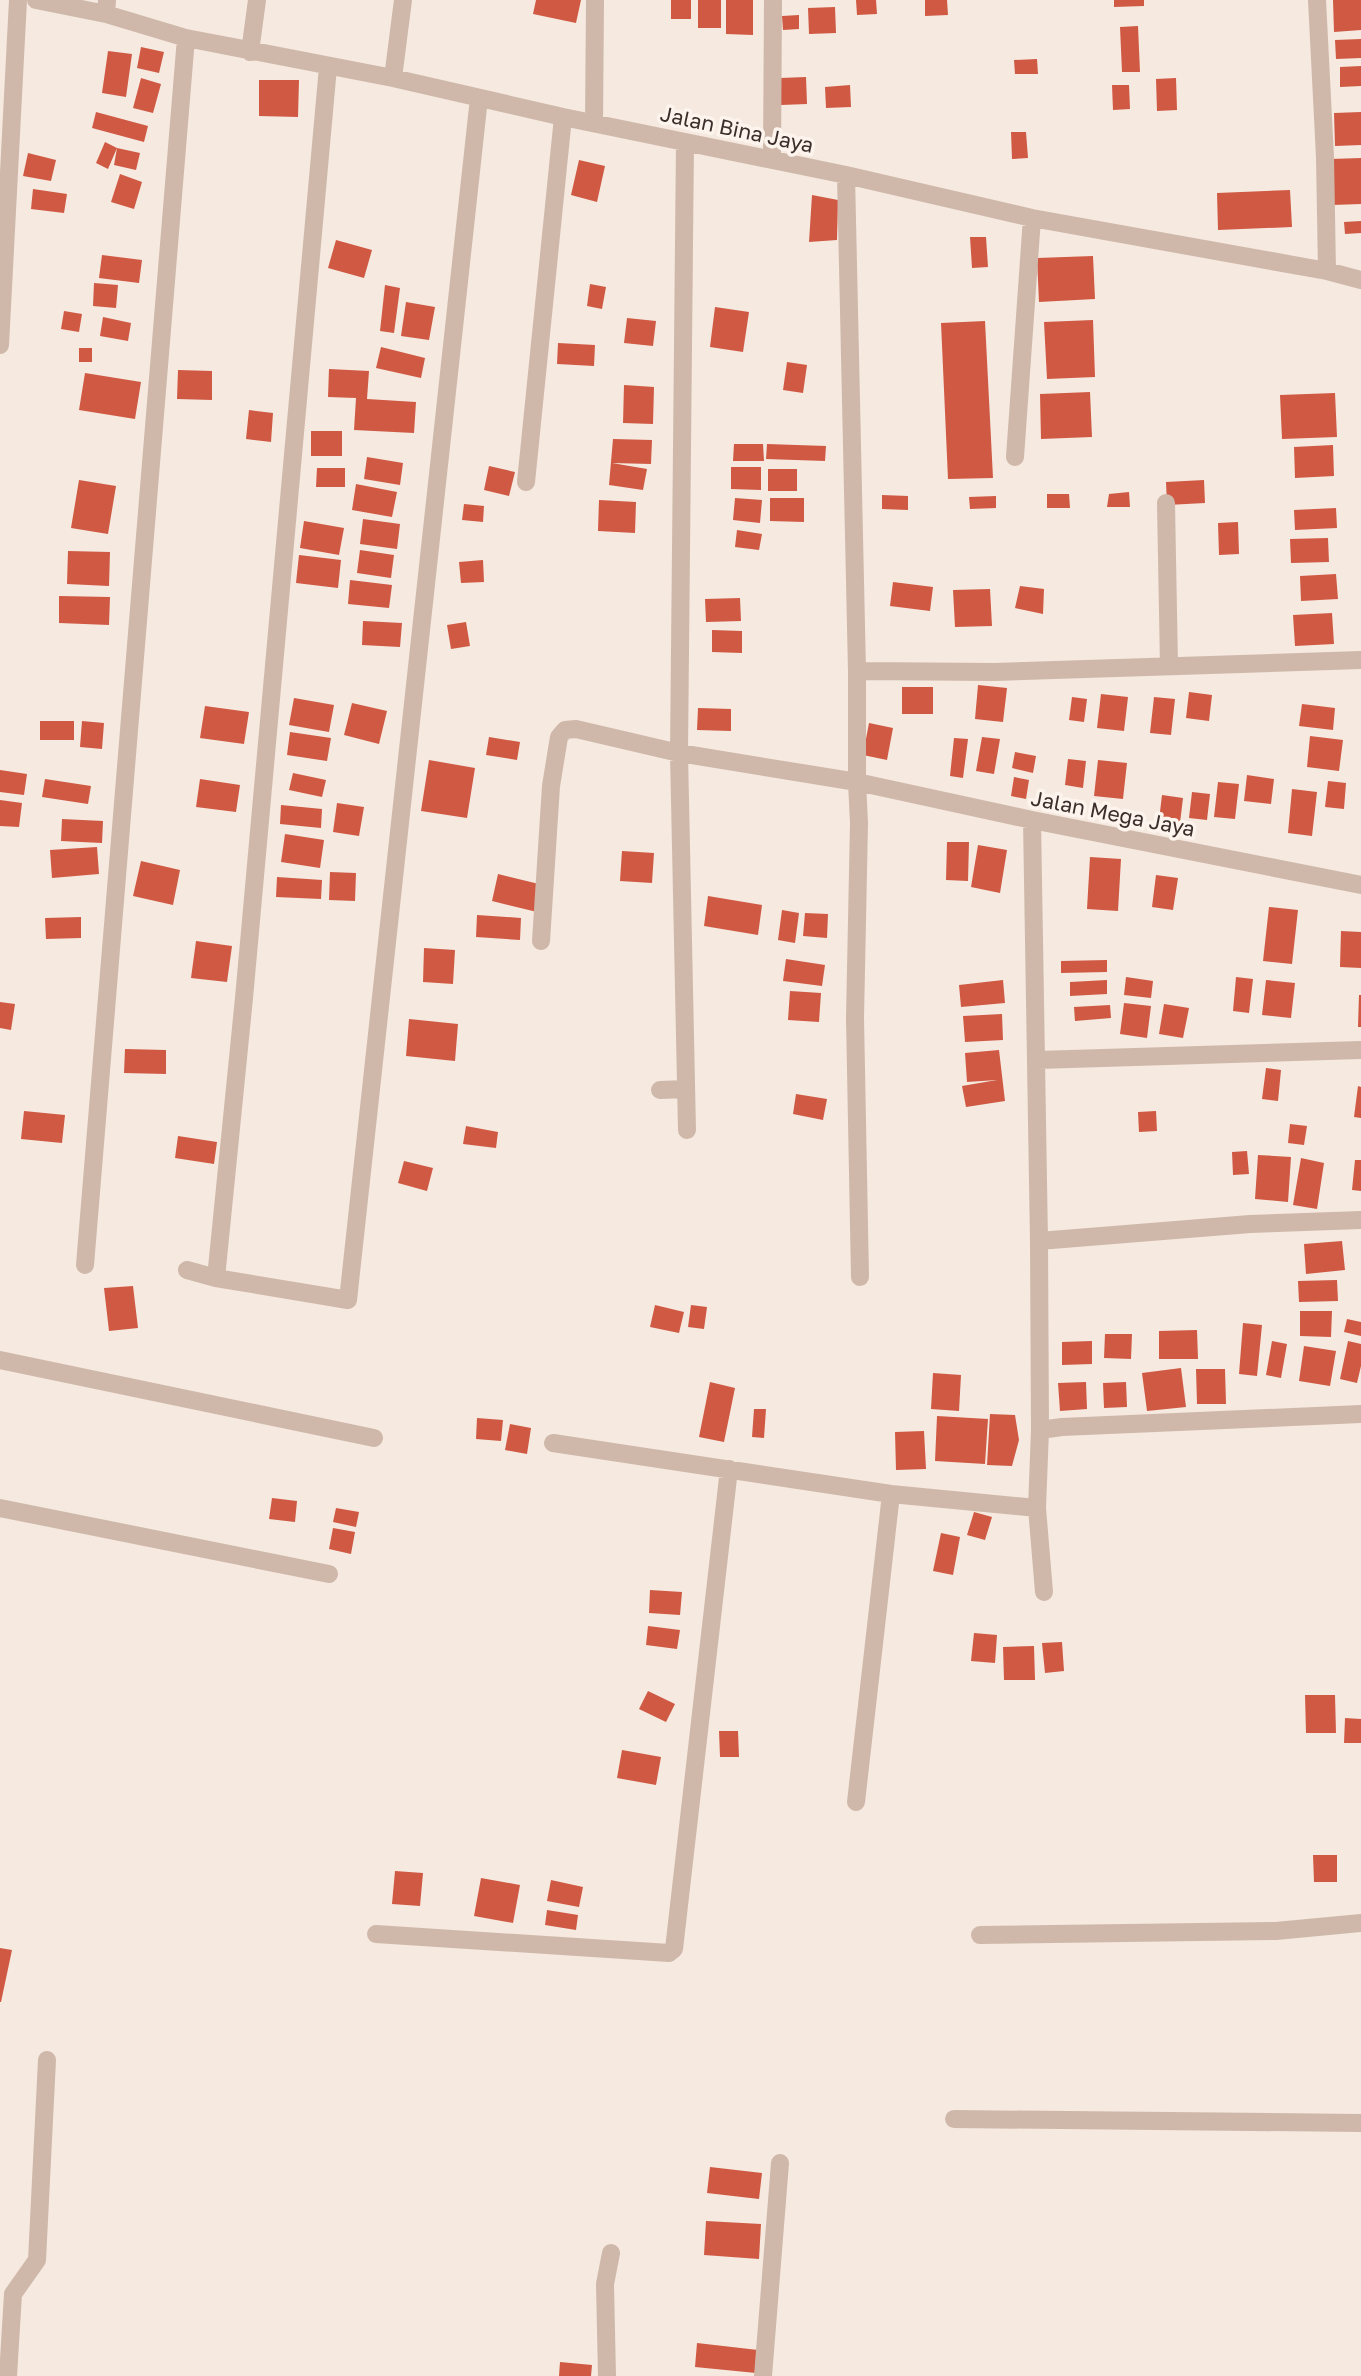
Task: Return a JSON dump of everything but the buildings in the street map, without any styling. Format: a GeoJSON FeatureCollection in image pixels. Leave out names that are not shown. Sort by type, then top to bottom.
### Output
{"type":"FeatureCollection","features":[{"type":"Feature","properties":{"kind":"street"},"geometry":{"type":"LineString","coordinates":[[0,345],[18,0]]}},
{"type":"Feature","properties":{"kind":"street","name":"Jalan Bina Jaya"},"geometry":{"type":"LineString","coordinates":[[36,0],[107,7],[186,38],[393,78],[563,117],[846,175],[1032,218],[1361,279]]}},
{"type":"Feature","properties":{"kind":"street"},"geometry":{"type":"LineString","coordinates":[[250,52],[257,0]]}},
{"type":"Feature","properties":{"kind":"street"},"geometry":{"type":"LineString","coordinates":[[393,78],[403,0]]}},
{"type":"Feature","properties":{"kind":"street"},"geometry":{"type":"LineString","coordinates":[[594,123],[595,0]]}},
{"type":"Feature","properties":{"kind":"street"},"geometry":{"type":"LineString","coordinates":[[772,160],[773,0]]}},
{"type":"Feature","properties":{"kind":"street"},"geometry":{"type":"LineString","coordinates":[[1317,0],[1325,157],[1327,271]]}},
{"type":"Feature","properties":{"kind":"street"},"geometry":{"type":"LineString","coordinates":[[85,1265],[186,38]]}},
{"type":"Feature","properties":{"kind":"street"},"geometry":{"type":"LineString","coordinates":[[216,1278],[243,1012],[328,67]]}},
{"type":"Feature","properties":{"kind":"street"},"geometry":{"type":"LineString","coordinates":[[187,1270],[216,1278],[348,1300],[479,98]]}},
{"type":"Feature","properties":{"kind":"street"},"geometry":{"type":"LineString","coordinates":[[526,482],[563,117]]}},
{"type":"Feature","properties":{"kind":"street"},"geometry":{"type":"LineString","coordinates":[[685,142],[678,753],[687,1130]]}},
{"type":"Feature","properties":{"kind":"street"},"geometry":{"type":"LineString","coordinates":[[846,175],[858,671],[859,823],[855,1018],[860,1277]]}},
{"type":"Feature","properties":{"kind":"street"},"geometry":{"type":"LineString","coordinates":[[1015,457],[1032,218]]}},
{"type":"Feature","properties":{"kind":"street"},"geometry":{"type":"LineString","coordinates":[[1166,503],[1170,666]]}},
{"type":"Feature","properties":{"kind":"street"},"geometry":{"type":"LineString","coordinates":[[858,671],[995,672],[1361,660]]}},
{"type":"Feature","properties":{"kind":"street","name":"Jalan Mega Jaya"},"geometry":{"type":"LineString","coordinates":[[541,941],[551,786],[559,737],[565,730],[576,729],[678,753],[857,782],[1032,820],[1361,885]]}},
{"type":"Feature","properties":{"kind":"street"},"geometry":{"type":"LineString","coordinates":[[1032,820],[1038,1060],[1040,1430],[1037,1508],[1044,1592]]}},
{"type":"Feature","properties":{"kind":"street"},"geometry":{"type":"LineString","coordinates":[[1038,1060],[1361,1050]]}},
{"type":"Feature","properties":{"kind":"street"},"geometry":{"type":"LineString","coordinates":[[660,1090],[686,1089]]}},
{"type":"Feature","properties":{"kind":"street"},"geometry":{"type":"LineString","coordinates":[[1039,1241],[1250,1224],[1361,1220]]}},
{"type":"Feature","properties":{"kind":"street"},"geometry":{"type":"LineString","coordinates":[[0,1360],[374,1438]]}},
{"type":"Feature","properties":{"kind":"street"},"geometry":{"type":"LineString","coordinates":[[1040,1430],[1361,1414]]}},
{"type":"Feature","properties":{"kind":"street"},"geometry":{"type":"LineString","coordinates":[[553,1443],[891,1494],[1037,1508]]}},
{"type":"Feature","properties":{"kind":"street"},"geometry":{"type":"LineString","coordinates":[[376,1934],[669,1952],[674,1949],[729,1469]]}},
{"type":"Feature","properties":{"kind":"street"},"geometry":{"type":"LineString","coordinates":[[856,1802],[891,1494]]}},
{"type":"Feature","properties":{"kind":"street"},"geometry":{"type":"LineString","coordinates":[[0,1508],[329,1574]]}},
{"type":"Feature","properties":{"kind":"street"},"geometry":{"type":"LineString","coordinates":[[980,1935],[1276,1931],[1361,1923]]}},
{"type":"Feature","properties":{"kind":"street"},"geometry":{"type":"LineString","coordinates":[[8,2376],[13,2294],[37,2260],[47,2060]]}},
{"type":"Feature","properties":{"kind":"street"},"geometry":{"type":"LineString","coordinates":[[954,2119],[1361,2123]]}},
{"type":"Feature","properties":{"kind":"street"},"geometry":{"type":"LineString","coordinates":[[763,2376],[780,2163]]}},
{"type":"Feature","properties":{"kind":"street"},"geometry":{"type":"LineString","coordinates":[[607,2376],[605,2284],[611,2253]]}}]}
